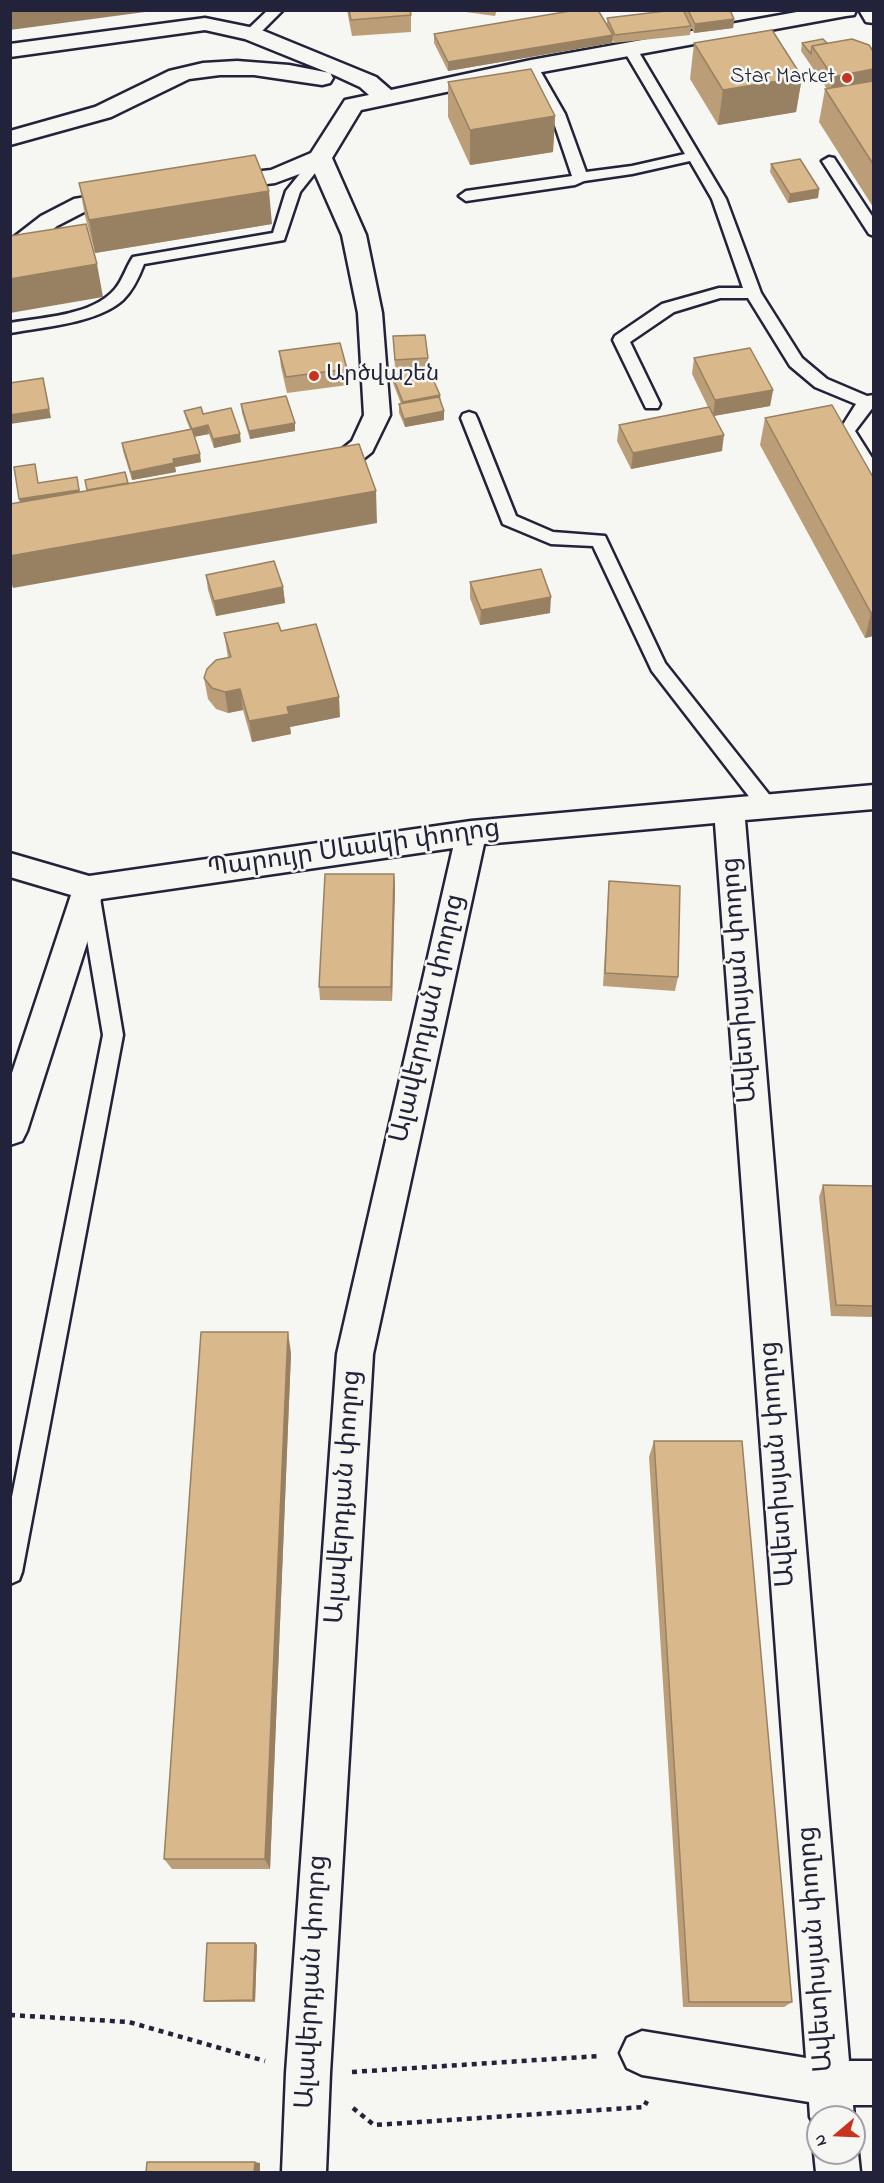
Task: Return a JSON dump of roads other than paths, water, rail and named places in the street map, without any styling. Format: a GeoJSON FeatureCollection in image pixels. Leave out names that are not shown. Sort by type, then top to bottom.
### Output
{"type":"FeatureCollection","features":[{"type":"Feature","properties":{"kind":"street"},"geometry":{"type":"LineString","coordinates":[[200,185],[275,176],[320,158],[353,105],[531,67],[846,10]]}},
{"type":"Feature","properties":{"kind":"street"},"geometry":{"type":"LineString","coordinates":[[869,10],[873,17]]}},
{"type":"Feature","properties":{"kind":"street"},"geometry":{"type":"LineString","coordinates":[[10,51],[205,24],[250,34],[368,82],[386,98]]}},
{"type":"Feature","properties":{"kind":"street"},"geometry":{"type":"LineString","coordinates":[[10,138],[72,124],[185,74],[236,68],[282,70],[329,79],[368,82]]}},
{"type":"Feature","properties":{"kind":"street"},"geometry":{"type":"LineString","coordinates":[[303,472],[338,466],[363,446],[377,415],[370,313],[354,235],[320,158]]}},
{"type":"Feature","properties":{"kind":"street"},"geometry":{"type":"LineString","coordinates":[[10,252],[49,221],[82,204],[153,193]]}},
{"type":"Feature","properties":{"kind":"street","name":"Պարույր Սևակի փողոց"},"geometry":{"type":"LineString","coordinates":[[89,888],[471,833],[873,797]]}},
{"type":"Feature","properties":{"kind":"street","name":"Ավետիսյան փողոց"},"geometry":{"type":"LineString","coordinates":[[729,811],[830,2100]]}},
{"type":"Feature","properties":{"kind":"street","name":"Ալավերդյան փողոց"},"geometry":{"type":"LineString","coordinates":[[304,2172],[308,2073],[355,1354],[471,833]]}},
{"type":"Feature","properties":{"kind":"street"},"geometry":{"type":"LineString","coordinates":[[10,865],[89,888],[10,1131]]}},
{"type":"Feature","properties":{"kind":"street"},"geometry":{"type":"LineString","coordinates":[[642,2053],[830,2100],[873,2083]]}},
{"type":"Feature","properties":{"kind":"lane"},"geometry":{"type":"LineString","coordinates":[[250,34],[277,10]]}},
{"type":"Feature","properties":{"kind":"lane"},"geometry":{"type":"LineString","coordinates":[[630,49],[719,199],[753,293],[796,362],[821,383],[870,401],[848,431],[873,476]]}},
{"type":"Feature","properties":{"kind":"lane"},"geometry":{"type":"LineString","coordinates":[[531,67],[558,114],[580,177]]}},
{"type":"Feature","properties":{"kind":"lane"},"geometry":{"type":"LineString","coordinates":[[466,196],[575,182],[580,177],[632,170],[694,156]]}},
{"type":"Feature","properties":{"kind":"lane"},"geometry":{"type":"LineString","coordinates":[[10,328],[71,318],[111,302],[129,281],[138,260],[279,237],[293,191],[320,158]]}},
{"type":"Feature","properties":{"kind":"lane"},"geometry":{"type":"LineString","coordinates":[[829,161],[873,231]]}},
{"type":"Feature","properties":{"kind":"lane"},"geometry":{"type":"LineString","coordinates":[[652,404],[621,340],[668,308],[718,293],[753,293]]}},
{"type":"Feature","properties":{"kind":"lane"},"geometry":{"type":"LineString","coordinates":[[469,418],[509,520],[551,538],[599,540],[658,666],[768,807]]}},
{"type":"Feature","properties":{"kind":"lane"},"geometry":{"type":"LineString","coordinates":[[10,1572],[113,1035],[89,888]]}},
{"type":"Feature","properties":{"kind":"place","name":"Star Market"},"geometry":{"type":"Point","coordinates":[847,78]}},
{"type":"Feature","properties":{"kind":"place","name":"Արծվաշեն"},"geometry":{"type":"Point","coordinates":[314,376]}}]}
